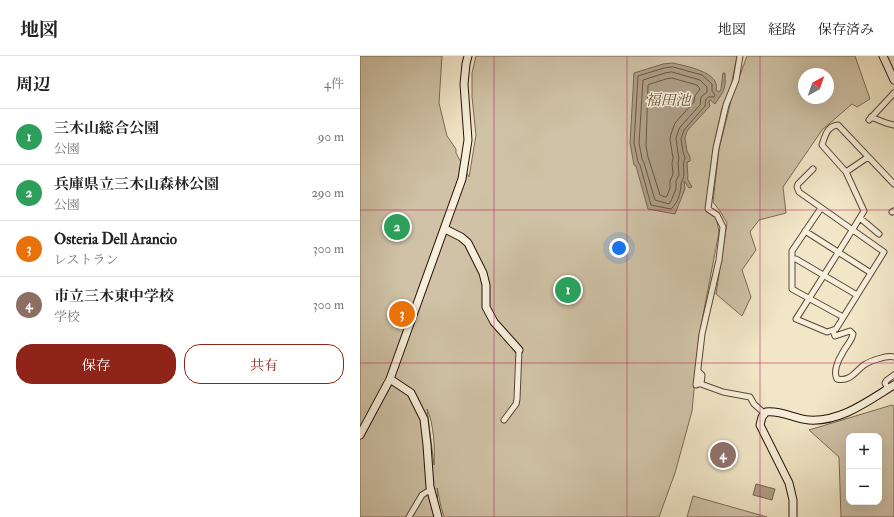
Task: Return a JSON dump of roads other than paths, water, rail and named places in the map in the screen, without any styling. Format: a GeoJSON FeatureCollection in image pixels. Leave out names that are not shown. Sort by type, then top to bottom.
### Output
{"type":"FeatureCollection","features":[{"type":"Feature","properties":{"kind":"street"},"geometry":{"type":"LineString","coordinates":[[360,435],[390,379],[462,179],[468,140],[464,84],[468,56]]}},
{"type":"Feature","properties":{"kind":"street"},"geometry":{"type":"LineString","coordinates":[[740,56],[736,80],[726,104],[716,148],[708,209],[717,215],[723,227],[719,260],[702,334],[696,384],[701,384],[723,392],[750,397],[754,404],[765,414]]}},
{"type":"Feature","properties":{"kind":"street"},"geometry":{"type":"LineString","coordinates":[[883,56],[894,80]]}},
{"type":"Feature","properties":{"kind":"street"},"geometry":{"type":"LineString","coordinates":[[894,93],[870,119],[894,125]]}},
{"type":"Feature","properties":{"kind":"street"},"geometry":{"type":"LineString","coordinates":[[813,170],[798,184],[797,187],[799,192],[852,230],[884,252],[836,329],[827,332],[796,319],[824,276],[838,252],[852,230],[860,218],[864,211],[846,172],[822,145],[828,130],[833,125],[838,125],[894,184]]}},
{"type":"Feature","properties":{"kind":"street"},"geometry":{"type":"LineString","coordinates":[[846,172],[868,157]]}},
{"type":"Feature","properties":{"kind":"street"},"geometry":{"type":"LineString","coordinates":[[822,208],[792,251],[792,289],[843,317]]}},
{"type":"Feature","properties":{"kind":"street"},"geometry":{"type":"LineString","coordinates":[[860,218],[879,234]]}},
{"type":"Feature","properties":{"kind":"street"},"geometry":{"type":"LineString","coordinates":[[444,229],[461,237],[468,243],[483,273],[486,286],[486,307],[494,322],[519,350],[516,404],[504,420]]}},
{"type":"Feature","properties":{"kind":"street"},"geometry":{"type":"LineString","coordinates":[[806,231],[871,273]]}},
{"type":"Feature","properties":{"kind":"street"},"geometry":{"type":"LineString","coordinates":[[792,260],[796,259],[857,295]]}},
{"type":"Feature","properties":{"kind":"street"},"geometry":{"type":"LineString","coordinates":[[833,331],[835,336],[850,331],[853,334],[841,354],[835,372],[837,379],[848,379],[868,363],[886,356],[894,357]]}},
{"type":"Feature","properties":{"kind":"street"},"geometry":{"type":"LineString","coordinates":[[793,517],[793,500],[789,482],[760,425],[762,417],[766,412],[773,411],[796,418],[810,420],[825,419],[843,415],[891,387],[885,383],[894,375]]}},
{"type":"Feature","properties":{"kind":"street"},"geometry":{"type":"LineString","coordinates":[[390,379],[412,393],[424,419],[430,490],[438,517]]}},
{"type":"Feature","properties":{"kind":"street"},"geometry":{"type":"LineString","coordinates":[[409,517],[422,495],[430,490]]}},
{"type":"Feature","properties":{"kind":"water","name":"福田池"},"geometry":{"type":"Polygon","coordinates":[[[673,63],[693,68],[708,74],[713,79],[716,84],[716,90],[719,92],[721,89],[723,73],[725,73],[724,90],[715,104],[710,100],[710,106],[687,131],[685,138],[690,161],[687,162],[687,178],[692,187],[689,188],[684,181],[685,189],[675,214],[648,209],[636,166],[634,165],[630,143],[634,73],[663,64],[673,63]]]}},
{"type":"Feature","properties":{"kind":"water"},"geometry":{"type":"Polygon","coordinates":[[[756,484],[775,489],[772,500],[753,495],[756,484]]]}},
{"type":"Feature","properties":{"kind":"place","name":"兵庫県立三木山森林公園"},"geometry":{"type":"Point","coordinates":[397,227]}},
{"type":"Feature","properties":{"kind":"place","name":"三木山総合公園"},"geometry":{"type":"Point","coordinates":[568,290]}},
{"type":"Feature","properties":{"kind":"place","name":"Osteria Dell Arancio"},"geometry":{"type":"Point","coordinates":[402,314]}},
{"type":"Feature","properties":{"kind":"place","name":"市立三木東中学校"},"geometry":{"type":"Point","coordinates":[723,455]}}]}
